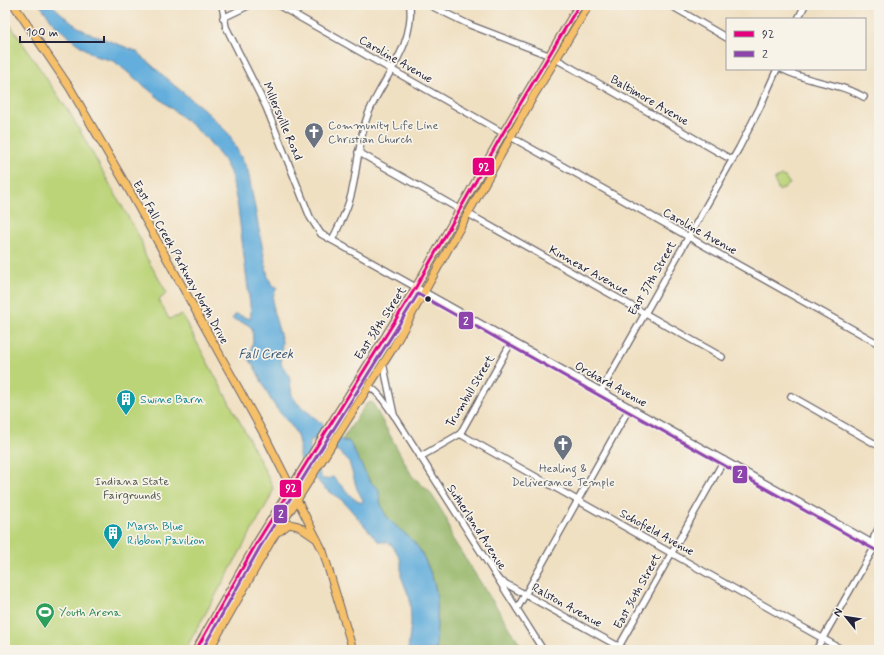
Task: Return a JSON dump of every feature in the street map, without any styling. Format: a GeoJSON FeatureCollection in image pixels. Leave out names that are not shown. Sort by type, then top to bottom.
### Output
{"type":"FeatureCollection","features":[{"type":"Feature","properties":{"kind":"main road","name":"East Fall Creek Parkway North Drive"},"geometry":{"type":"LineString","coordinates":[[14,5],[70,88],[129,190],[266,438],[318,540],[334,585],[353,650]]}},
{"type":"Feature","properties":{"kind":"main road","name":"East 38th Street"},"geometry":{"type":"LineString","coordinates":[[196,650],[239,574],[300,472],[416,287],[548,55],[579,5]]}},
{"type":"Feature","properties":{"kind":"main road","name":"East 38th Street"},"geometry":{"type":"LineString","coordinates":[[209,650],[271,541],[383,363],[425,292],[467,213],[589,5]]}},
{"type":"Feature","properties":{"kind":"main road"},"geometry":{"type":"LineString","coordinates":[[271,541],[289,524],[298,526],[318,540]]}},
{"type":"Feature","properties":{"kind":"street","name":"Millersville Road"},"geometry":{"type":"LineString","coordinates":[[222,5],[223,18],[226,27],[266,107],[312,221],[318,230],[332,240]]}},
{"type":"Feature","properties":{"kind":"street"},"geometry":{"type":"LineString","coordinates":[[223,18],[250,5]]}},
{"type":"Feature","properties":{"kind":"street","name":"Caroline Avenue"},"geometry":{"type":"LineString","coordinates":[[278,5],[503,133]]}},
{"type":"Feature","properties":{"kind":"street"},"geometry":{"type":"LineString","coordinates":[[332,240],[349,200],[358,152],[369,113],[400,54],[408,35],[410,5]]}},
{"type":"Feature","properties":{"kind":"street"},"geometry":{"type":"LineString","coordinates":[[429,5],[470,25],[548,55]]}},
{"type":"Feature","properties":{"kind":"street"},"geometry":{"type":"LineString","coordinates":[[670,5],[726,37]]}},
{"type":"Feature","properties":{"kind":"street"},"geometry":{"type":"LineString","coordinates":[[798,18],[805,5]]}},
{"type":"Feature","properties":{"kind":"street","name":"Baltimore Avenue"},"geometry":{"type":"LineString","coordinates":[[556,59],[733,159]]}},
{"type":"Feature","properties":{"kind":"street","name":"East 37th Street"},"geometry":{"type":"LineString","coordinates":[[601,391],[733,159],[757,114],[777,70]]}},
{"type":"Feature","properties":{"kind":"street"},"geometry":{"type":"LineString","coordinates":[[784,70],[806,79],[845,88],[864,97]]}},
{"type":"Feature","properties":{"kind":"street","name":"Caroline Avenue"},"geometry":{"type":"LineString","coordinates":[[511,137],[879,344]]}},
{"type":"Feature","properties":{"kind":"street"},"geometry":{"type":"LineString","coordinates":[[358,152],[459,209]]}},
{"type":"Feature","properties":{"kind":"street","name":"Kinnear Avenue"},"geometry":{"type":"LineString","coordinates":[[467,213],[722,357]]}},
{"type":"Feature","properties":{"kind":"street","name":"Orchard Avenue"},"geometry":{"type":"LineString","coordinates":[[332,240],[875,545]]}},
{"type":"Feature","properties":{"kind":"street","name":"Trumbull Street"},"geometry":{"type":"LineString","coordinates":[[420,457],[460,434],[512,341]]}},
{"type":"Feature","properties":{"kind":"street","name":"Sutherland Avenue"},"geometry":{"type":"LineString","coordinates":[[383,363],[394,416]]}},
{"type":"Feature","properties":{"kind":"street","name":"Sutherland Avenue"},"geometry":{"type":"LineString","coordinates":[[368,386],[379,394],[389,411],[394,416],[543,650]]}},
{"type":"Feature","properties":{"kind":"street"},"geometry":{"type":"LineString","coordinates":[[791,396],[879,446]]}},
{"type":"Feature","properties":{"kind":"street"},"geometry":{"type":"LineString","coordinates":[[517,609],[579,501],[630,407]]}},
{"type":"Feature","properties":{"kind":"street","name":"Schofield Avenue"},"geometry":{"type":"LineString","coordinates":[[460,434],[843,650]]}},
{"type":"Feature","properties":{"kind":"street","name":"East 36th Street"},"geometry":{"type":"LineString","coordinates":[[618,648],[724,460]]}},
{"type":"Feature","properties":{"kind":"street"},"geometry":{"type":"LineString","coordinates":[[816,650],[873,550],[875,545],[874,537],[879,527]]}},
{"type":"Feature","properties":{"kind":"street","name":"Ralston Avenue"},"geometry":{"type":"LineString","coordinates":[[498,579],[618,648],[625,650]]}},
{"type":"Feature","properties":{"kind":"green space","name":"Indiana State Fairgrounds"},"geometry":{"type":"Polygon","coordinates":[[[5,17],[71,115],[141,240],[145,255],[167,293],[159,300],[169,319],[182,315],[248,437],[272,485],[273,490],[269,500],[185,650],[5,650],[5,17]]]}},
{"type":"Feature","properties":{"kind":"green space"},"geometry":{"type":"Polygon","coordinates":[[[781,176],[785,177],[790,184],[779,191],[774,180],[781,176]]]}},
{"type":"Feature","properties":{"kind":"green space"},"geometry":{"type":"Polygon","coordinates":[[[372,402],[412,476],[430,492],[446,518],[452,538],[524,650],[436,650],[437,595],[427,563],[415,543],[394,525],[383,511],[379,489],[370,482],[349,441],[342,440],[366,404],[372,402]]]}},
{"type":"Feature","properties":{"kind":"water","name":"Fall Creek"},"geometry":{"type":"Polygon","coordinates":[[[40,5],[52,5],[72,23],[86,32],[136,51],[206,111],[229,134],[248,171],[268,277],[272,285],[277,287],[273,297],[273,310],[282,341],[281,364],[289,375],[292,395],[297,403],[343,441],[349,441],[370,482],[379,489],[383,511],[394,525],[415,543],[421,552],[432,576],[437,595],[436,650],[408,650],[411,622],[410,599],[401,576],[401,561],[396,551],[390,543],[378,541],[343,501],[323,487],[299,457],[299,444],[296,434],[291,425],[271,400],[249,359],[253,341],[252,328],[247,324],[232,319],[236,314],[250,319],[251,313],[238,208],[231,174],[223,159],[207,139],[194,127],[114,61],[95,56],[55,25],[40,5]],[[315,439],[311,440],[311,455],[322,479],[333,477],[353,498],[362,503],[363,500],[357,489],[349,462],[338,451],[315,439]]]}},
{"type":"Feature","properties":{"kind":"transit line","name":"92"},"geometry":{"type":"LineString","coordinates":[[196,650],[256,544],[416,287],[503,133],[579,5]]}},
{"type":"Feature","properties":{"kind":"transit line","name":"2"},"geometry":{"type":"LineString","coordinates":[[202,650],[260,547],[418,294],[877,551]]}},
{"type":"Feature","properties":{"kind":"place","name":"Community Life Line Christian Church"},"geometry":{"type":"Point","coordinates":[314,149]}},
{"type":"Feature","properties":{"kind":"place","name":"Swine Barn"},"geometry":{"type":"Point","coordinates":[126,416]}},
{"type":"Feature","properties":{"kind":"place","name":"Healing & Deliverance Temple"},"geometry":{"type":"Point","coordinates":[563,461]}},
{"type":"Feature","properties":{"kind":"place","name":"Marsh Blue Ribbon Pavilion"},"geometry":{"type":"Point","coordinates":[113,550]}},
{"type":"Feature","properties":{"kind":"place","name":"Youth Arena"},"geometry":{"type":"Point","coordinates":[45,629]}}]}
